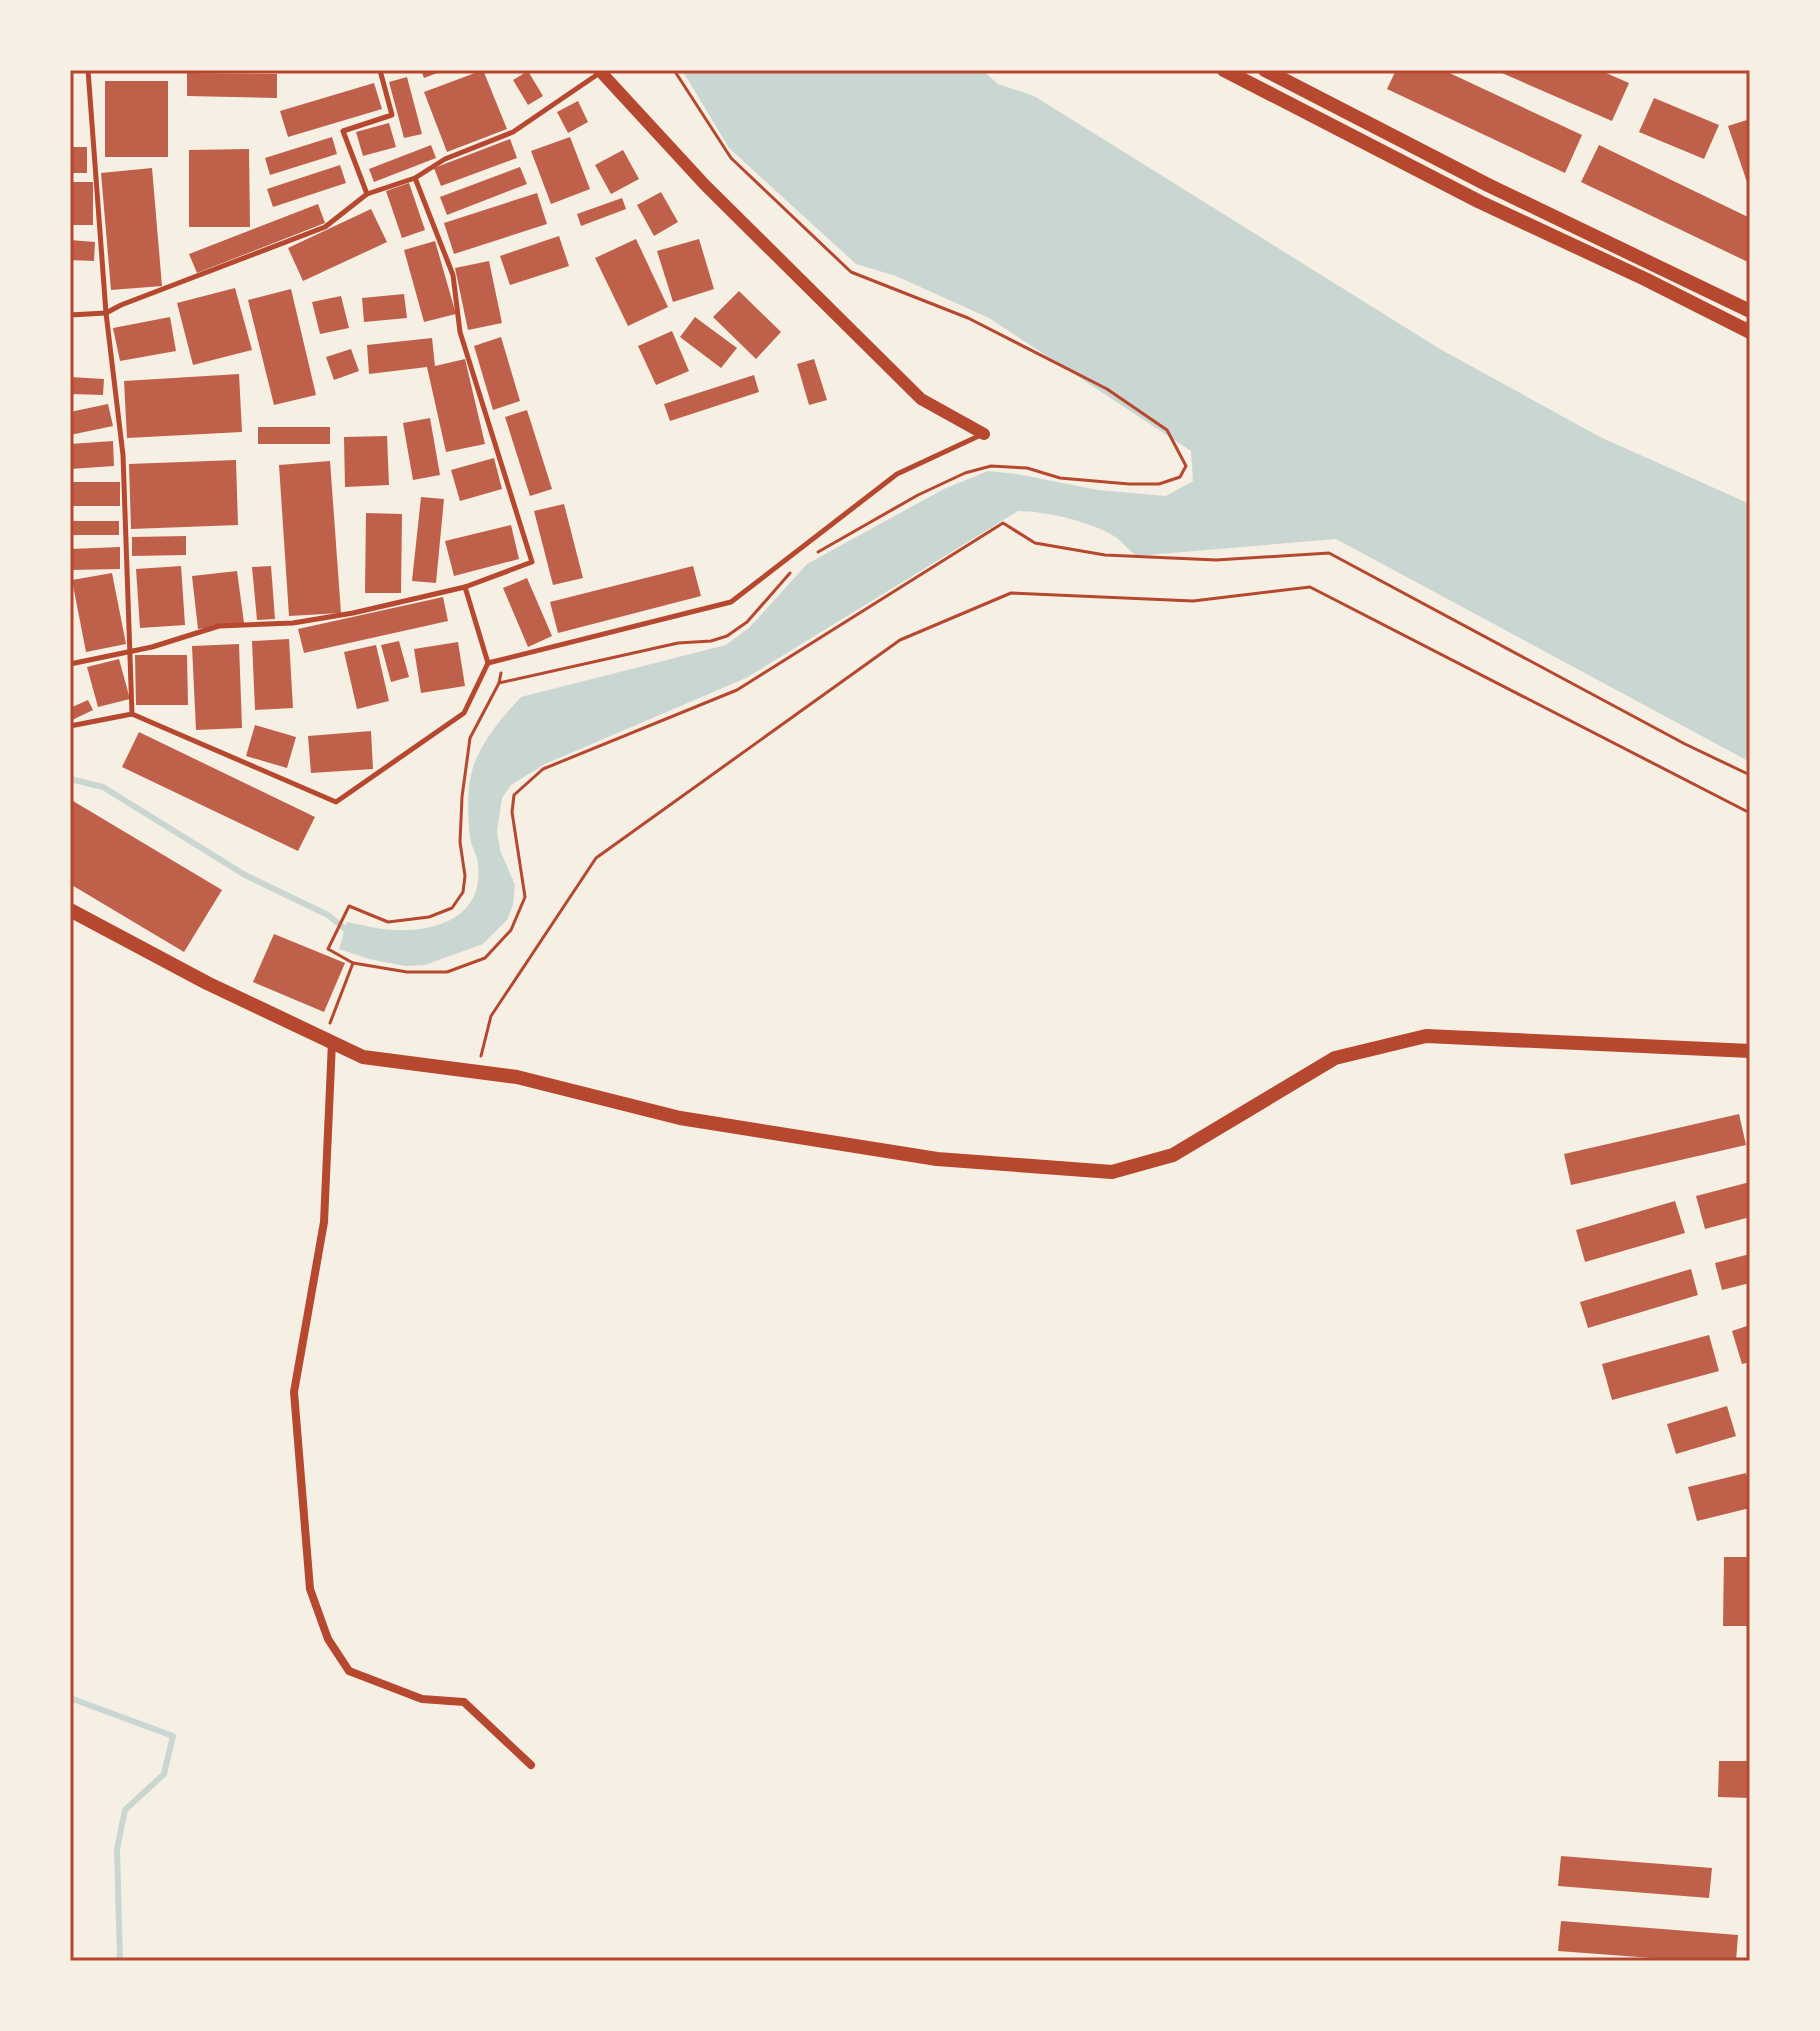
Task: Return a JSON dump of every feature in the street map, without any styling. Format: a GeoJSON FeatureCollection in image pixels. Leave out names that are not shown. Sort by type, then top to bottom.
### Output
{"type":"FeatureCollection","features":[{"type":"Feature","properties":{"kind":"main road"},"geometry":{"type":"LineString","coordinates":[[1224,70],[1480,202],[1750,332]]}},
{"type":"Feature","properties":{"kind":"main road"},"geometry":{"type":"LineString","coordinates":[[1265,70],[1488,185],[1750,311]]}},
{"type":"Feature","properties":{"kind":"main road"},"geometry":{"type":"LineString","coordinates":[[70,910],[207,983],[363,1057],[517,1077],[680,1118],[922,1157],[1112,1172],[1173,1155],[1335,1058],[1426,1036],[1750,1051]]}},
{"type":"Feature","properties":{"kind":"street"},"geometry":{"type":"LineString","coordinates":[[600,71],[705,185],[910,389],[921,399],[984,434]]}},
{"type":"Feature","properties":{"kind":"street"},"geometry":{"type":"LineString","coordinates":[[328,1040],[324,1222],[294,1392],[310,1589],[328,1639],[349,1671],[422,1699],[464,1702],[531,1765]]}},
{"type":"Feature","properties":{"kind":"lane"},"geometry":{"type":"LineString","coordinates":[[88,70],[106,313],[123,455],[132,714]]}},
{"type":"Feature","properties":{"kind":"lane"},"geometry":{"type":"LineString","coordinates":[[70,315],[106,313],[325,227],[367,194],[415,178],[445,159],[513,132],[600,71]]}},
{"type":"Feature","properties":{"kind":"lane"},"geometry":{"type":"LineString","coordinates":[[367,194],[343,131],[392,115],[381,74]]}},
{"type":"Feature","properties":{"kind":"lane"},"geometry":{"type":"LineString","coordinates":[[70,664],[132,651],[219,626],[293,623],[353,613],[465,587],[532,562],[460,332],[453,275],[415,178]]}},
{"type":"Feature","properties":{"kind":"lane"},"geometry":{"type":"LineString","coordinates":[[488,663],[731,602],[897,474],[984,434]]}},
{"type":"Feature","properties":{"kind":"lane"},"geometry":{"type":"LineString","coordinates":[[70,726],[132,714],[336,802],[464,713],[488,663],[465,587]]}},
{"type":"Feature","properties":{"kind":"path"},"geometry":{"type":"LineString","coordinates":[[674,70],[731,158],[851,272],[968,318],[1107,389],[1167,430],[1186,466],[1180,477],[1159,484],[1060,478],[1027,468],[991,466],[965,473],[918,495],[817,553]]}},
{"type":"Feature","properties":{"kind":"path"},"geometry":{"type":"LineString","coordinates":[[505,659],[499,683],[470,738],[462,797],[460,842],[465,876],[463,892],[452,908],[429,917],[388,922],[349,906],[328,949],[353,963],[407,972],[447,972],[485,958],[511,930],[525,897],[512,812],[514,795],[543,769],[737,690],[1003,523],[1035,543],[1105,555],[1216,560],[1329,553],[1685,744],[1750,775]]}},
{"type":"Feature","properties":{"kind":"path"},"geometry":{"type":"LineString","coordinates":[[499,683],[678,643],[711,641],[727,636],[747,622],[793,571]]}},
{"type":"Feature","properties":{"kind":"path"},"geometry":{"type":"LineString","coordinates":[[476,1072],[491,1016],[596,858],[900,640],[1011,593],[1193,601],[1310,587],[1750,813]]}},
{"type":"Feature","properties":{"kind":"path"},"geometry":{"type":"LineString","coordinates":[[328,1040],[353,963]]}},
{"type":"Feature","properties":{"kind":"shaded area"},"geometry":{"type":"Polygon","coordinates":[[[682,70],[982,70],[998,84],[1034,96],[1440,349],[1600,437],[1750,504],[1750,762],[1336,539],[1136,556],[1117,538],[1083,522],[1018,511],[746,678],[545,764],[511,785],[502,798],[497,831],[500,850],[515,885],[513,905],[507,920],[483,944],[425,965],[405,966],[339,949],[347,922],[384,929],[428,928],[455,917],[474,897],[478,862],[471,842],[468,802],[473,768],[490,735],[521,697],[726,645],[750,627],[807,564],[944,489],[988,471],[1098,490],[1166,496],[1193,481],[1191,451],[989,318],[896,276],[856,264],[729,148],[682,70]]]}},
{"type":"Feature","properties":{"kind":"building"},"geometry":{"type":"Polygon","coordinates":[[[421,70],[445,70],[424,78],[421,70]]]}},
{"type":"Feature","properties":{"kind":"building"},"geometry":{"type":"Polygon","coordinates":[[[483,70],[507,129],[447,152],[424,92],[483,70]]]}},
{"type":"Feature","properties":{"kind":"building"},"geometry":{"type":"Polygon","coordinates":[[[1396,70],[1443,70],[1582,135],[1565,173],[1387,89],[1396,70]]]}},
{"type":"Feature","properties":{"kind":"building"},"geometry":{"type":"Polygon","coordinates":[[[1495,70],[1599,70],[1629,83],[1612,121],[1495,70]]]}},
{"type":"Feature","properties":{"kind":"building"},"geometry":{"type":"Polygon","coordinates":[[[528,71],[543,96],[528,105],[513,80],[528,71]]]}},
{"type":"Feature","properties":{"kind":"building"},"geometry":{"type":"Polygon","coordinates":[[[187,73],[277,74],[277,98],[187,96],[187,73]]]}},
{"type":"Feature","properties":{"kind":"building"},"geometry":{"type":"Polygon","coordinates":[[[407,77],[422,134],[404,138],[389,82],[407,77]]]}},
{"type":"Feature","properties":{"kind":"building"},"geometry":{"type":"Polygon","coordinates":[[[105,81],[168,81],[168,157],[105,157],[105,81]]]}},
{"type":"Feature","properties":{"kind":"building"},"geometry":{"type":"Polygon","coordinates":[[[374,83],[382,109],[288,137],[280,111],[374,83]]]}},
{"type":"Feature","properties":{"kind":"building"},"geometry":{"type":"Polygon","coordinates":[[[1654,98],[1719,125],[1704,159],[1639,132],[1654,98]]]}},
{"type":"Feature","properties":{"kind":"building"},"geometry":{"type":"Polygon","coordinates":[[[578,101],[588,122],[568,133],[557,112],[578,101]]]}},
{"type":"Feature","properties":{"kind":"building"},"geometry":{"type":"Polygon","coordinates":[[[1750,119],[1750,188],[1749,188],[1728,126],[1750,119]]]}},
{"type":"Feature","properties":{"kind":"building"},"geometry":{"type":"Polygon","coordinates":[[[389,123],[396,147],[363,156],[356,132],[389,123]]]}},
{"type":"Feature","properties":{"kind":"building"},"geometry":{"type":"Polygon","coordinates":[[[332,137],[337,154],[270,175],[265,158],[332,137]]]}},
{"type":"Feature","properties":{"kind":"building"},"geometry":{"type":"Polygon","coordinates":[[[570,137],[590,189],[551,204],[531,151],[570,137]]]}},
{"type":"Feature","properties":{"kind":"building"},"geometry":{"type":"Polygon","coordinates":[[[510,139],[517,158],[441,186],[434,168],[510,139]]]}},
{"type":"Feature","properties":{"kind":"building"},"geometry":{"type":"Polygon","coordinates":[[[431,145],[436,158],[374,182],[369,169],[431,145]]]}},
{"type":"Feature","properties":{"kind":"building"},"geometry":{"type":"Polygon","coordinates":[[[1599,145],[1750,218],[1750,263],[1581,182],[1599,145]]]}},
{"type":"Feature","properties":{"kind":"building"},"geometry":{"type":"Polygon","coordinates":[[[70,147],[87,147],[87,173],[70,173],[70,147]]]}},
{"type":"Feature","properties":{"kind":"building"},"geometry":{"type":"Polygon","coordinates":[[[249,149],[250,227],[189,227],[189,150],[249,149]]]}},
{"type":"Feature","properties":{"kind":"building"},"geometry":{"type":"Polygon","coordinates":[[[623,150],[639,179],[611,194],[595,165],[623,150]]]}},
{"type":"Feature","properties":{"kind":"building"},"geometry":{"type":"Polygon","coordinates":[[[340,165],[346,183],[273,207],[267,189],[340,165]]]}},
{"type":"Feature","properties":{"kind":"building"},"geometry":{"type":"Polygon","coordinates":[[[520,167],[527,184],[447,215],[440,197],[520,167]]]}},
{"type":"Feature","properties":{"kind":"building"},"geometry":{"type":"Polygon","coordinates":[[[152,168],[162,286],[111,290],[101,173],[152,168]]]}},
{"type":"Feature","properties":{"kind":"building"},"geometry":{"type":"Polygon","coordinates":[[[70,182],[93,182],[93,225],[70,225],[70,182]]]}},
{"type":"Feature","properties":{"kind":"building"},"geometry":{"type":"Polygon","coordinates":[[[409,183],[425,230],[402,238],[386,191],[409,183]]]}},
{"type":"Feature","properties":{"kind":"building"},"geometry":{"type":"Polygon","coordinates":[[[661,192],[678,222],[654,236],[637,205],[661,192]]]}},
{"type":"Feature","properties":{"kind":"building"},"geometry":{"type":"Polygon","coordinates":[[[537,193],[547,224],[454,254],[444,223],[537,193]]]}},
{"type":"Feature","properties":{"kind":"building"},"geometry":{"type":"Polygon","coordinates":[[[622,198],[626,209],[581,226],[577,214],[622,198]]]}},
{"type":"Feature","properties":{"kind":"building"},"geometry":{"type":"Polygon","coordinates":[[[318,204],[325,223],[197,273],[189,254],[318,204]]]}},
{"type":"Feature","properties":{"kind":"building"},"geometry":{"type":"Polygon","coordinates":[[[371,209],[387,242],[303,281],[288,248],[371,209]]]}},
{"type":"Feature","properties":{"kind":"building"},"geometry":{"type":"Polygon","coordinates":[[[559,236],[569,266],[510,285],[500,256],[559,236]]]}},
{"type":"Feature","properties":{"kind":"building"},"geometry":{"type":"Polygon","coordinates":[[[636,239],[668,307],[628,326],[595,258],[636,239]]]}},
{"type":"Feature","properties":{"kind":"building"},"geometry":{"type":"Polygon","coordinates":[[[699,239],[714,289],[673,302],[657,251],[699,239]]]}},
{"type":"Feature","properties":{"kind":"building"},"geometry":{"type":"Polygon","coordinates":[[[70,240],[95,242],[94,261],[70,260],[70,240]]]}},
{"type":"Feature","properties":{"kind":"building"},"geometry":{"type":"Polygon","coordinates":[[[435,241],[456,314],[424,322],[404,250],[435,241]]]}},
{"type":"Feature","properties":{"kind":"building"},"geometry":{"type":"Polygon","coordinates":[[[489,261],[502,323],[468,330],[455,268],[489,261]]]}},
{"type":"Feature","properties":{"kind":"building"},"geometry":{"type":"Polygon","coordinates":[[[235,288],[252,350],[193,365],[177,303],[235,288]]]}},
{"type":"Feature","properties":{"kind":"building"},"geometry":{"type":"Polygon","coordinates":[[[291,289],[316,395],[274,405],[248,300],[291,289]]]}},
{"type":"Feature","properties":{"kind":"building"},"geometry":{"type":"Polygon","coordinates":[[[739,291],[781,332],[756,359],[713,317],[739,291]]]}},
{"type":"Feature","properties":{"kind":"building"},"geometry":{"type":"Polygon","coordinates":[[[404,294],[407,318],[364,322],[362,298],[404,294]]]}},
{"type":"Feature","properties":{"kind":"building"},"geometry":{"type":"Polygon","coordinates":[[[341,296],[349,328],[320,334],[312,302],[341,296]]]}},
{"type":"Feature","properties":{"kind":"building"},"geometry":{"type":"Polygon","coordinates":[[[170,317],[176,351],[120,361],[113,328],[170,317]]]}},
{"type":"Feature","properties":{"kind":"building"},"geometry":{"type":"Polygon","coordinates":[[[695,317],[737,348],[721,368],[680,337],[695,317]]]}},
{"type":"Feature","properties":{"kind":"building"},"geometry":{"type":"Polygon","coordinates":[[[672,331],[689,371],[656,385],[638,346],[672,331]]]}},
{"type":"Feature","properties":{"kind":"building"},"geometry":{"type":"Polygon","coordinates":[[[501,337],[520,401],[493,410],[474,346],[501,337]]]}},
{"type":"Feature","properties":{"kind":"building"},"geometry":{"type":"Polygon","coordinates":[[[432,338],[435,366],[465,359],[485,444],[446,452],[427,367],[369,374],[367,345],[432,338]]]}},
{"type":"Feature","properties":{"kind":"building"},"geometry":{"type":"Polygon","coordinates":[[[351,349],[359,371],[334,380],[326,357],[351,349]]]}},
{"type":"Feature","properties":{"kind":"building"},"geometry":{"type":"Polygon","coordinates":[[[814,359],[827,400],[809,405],[797,364],[814,359]]]}},
{"type":"Feature","properties":{"kind":"building"},"geometry":{"type":"Polygon","coordinates":[[[239,374],[242,432],[127,438],[124,381],[239,374]]]}},
{"type":"Feature","properties":{"kind":"building"},"geometry":{"type":"Polygon","coordinates":[[[754,375],[759,392],[670,421],[664,404],[754,375]]]}},
{"type":"Feature","properties":{"kind":"building"},"geometry":{"type":"Polygon","coordinates":[[[70,377],[104,379],[103,395],[70,394],[70,377]]]}},
{"type":"Feature","properties":{"kind":"building"},"geometry":{"type":"Polygon","coordinates":[[[108,404],[113,426],[70,435],[70,412],[108,404]]]}},
{"type":"Feature","properties":{"kind":"building"},"geometry":{"type":"Polygon","coordinates":[[[527,410],[552,489],[530,496],[505,417],[527,410]]]}},
{"type":"Feature","properties":{"kind":"building"},"geometry":{"type":"Polygon","coordinates":[[[430,418],[440,475],[413,480],[403,423],[430,418]]]}},
{"type":"Feature","properties":{"kind":"building"},"geometry":{"type":"Polygon","coordinates":[[[258,427],[330,427],[330,444],[258,444],[258,427]]]}},
{"type":"Feature","properties":{"kind":"building"},"geometry":{"type":"Polygon","coordinates":[[[387,436],[389,485],[345,487],[344,437],[387,436]]]}},
{"type":"Feature","properties":{"kind":"building"},"geometry":{"type":"Polygon","coordinates":[[[113,441],[114,466],[70,469],[70,444],[113,441]]]}},
{"type":"Feature","properties":{"kind":"building"},"geometry":{"type":"Polygon","coordinates":[[[494,458],[502,489],[460,501],[451,470],[494,458]]]}},
{"type":"Feature","properties":{"kind":"building"},"geometry":{"type":"Polygon","coordinates":[[[236,460],[238,525],[131,529],[129,464],[236,460]]]}},
{"type":"Feature","properties":{"kind":"building"},"geometry":{"type":"Polygon","coordinates":[[[330,461],[341,613],[289,616],[279,465],[330,461]]]}},
{"type":"Feature","properties":{"kind":"building"},"geometry":{"type":"Polygon","coordinates":[[[70,482],[120,482],[120,506],[70,506],[70,482]]]}},
{"type":"Feature","properties":{"kind":"building"},"geometry":{"type":"Polygon","coordinates":[[[421,497],[444,499],[436,583],[412,581],[421,497]]]}},
{"type":"Feature","properties":{"kind":"building"},"geometry":{"type":"Polygon","coordinates":[[[564,504],[583,578],[553,585],[534,511],[564,504]]]}},
{"type":"Feature","properties":{"kind":"building"},"geometry":{"type":"Polygon","coordinates":[[[366,513],[402,514],[401,593],[365,593],[366,513]]]}},
{"type":"Feature","properties":{"kind":"building"},"geometry":{"type":"Polygon","coordinates":[[[71,521],[119,521],[119,535],[71,535],[71,521]]]}},
{"type":"Feature","properties":{"kind":"building"},"geometry":{"type":"Polygon","coordinates":[[[511,525],[519,559],[454,576],[445,541],[511,525]]]}},
{"type":"Feature","properties":{"kind":"building"},"geometry":{"type":"Polygon","coordinates":[[[186,536],[186,555],[132,556],[132,537],[186,536]]]}},
{"type":"Feature","properties":{"kind":"building"},"geometry":{"type":"Polygon","coordinates":[[[120,547],[120,569],[70,570],[70,549],[120,547]]]}},
{"type":"Feature","properties":{"kind":"building"},"geometry":{"type":"Polygon","coordinates":[[[181,566],[185,625],[140,628],[136,569],[181,566]]]}},
{"type":"Feature","properties":{"kind":"building"},"geometry":{"type":"Polygon","coordinates":[[[271,566],[275,619],[257,620],[252,567],[271,566]]]}},
{"type":"Feature","properties":{"kind":"building"},"geometry":{"type":"Polygon","coordinates":[[[693,566],[701,596],[558,633],[550,602],[693,566]]]}},
{"type":"Feature","properties":{"kind":"building"},"geometry":{"type":"Polygon","coordinates":[[[237,571],[244,623],[198,629],[192,576],[237,571]]]}},
{"type":"Feature","properties":{"kind":"building"},"geometry":{"type":"Polygon","coordinates":[[[112,573],[126,644],[86,652],[72,580],[112,573]]]}},
{"type":"Feature","properties":{"kind":"building"},"geometry":{"type":"Polygon","coordinates":[[[527,578],[552,636],[528,647],[503,588],[527,578]]]}},
{"type":"Feature","properties":{"kind":"building"},"geometry":{"type":"Polygon","coordinates":[[[443,597],[448,621],[304,653],[298,629],[443,597]]]}},
{"type":"Feature","properties":{"kind":"building"},"geometry":{"type":"Polygon","coordinates":[[[289,639],[293,708],[255,710],[252,641],[289,639]]]}},
{"type":"Feature","properties":{"kind":"building"},"geometry":{"type":"Polygon","coordinates":[[[399,641],[409,677],[391,682],[381,645],[399,641]]]}},
{"type":"Feature","properties":{"kind":"building"},"geometry":{"type":"Polygon","coordinates":[[[458,642],[465,686],[421,693],[414,649],[458,642]]]}},
{"type":"Feature","properties":{"kind":"building"},"geometry":{"type":"Polygon","coordinates":[[[239,644],[242,728],[196,730],[192,646],[239,644]]]}},
{"type":"Feature","properties":{"kind":"building"},"geometry":{"type":"Polygon","coordinates":[[[376,645],[389,701],[357,709],[344,652],[376,645]]]}},
{"type":"Feature","properties":{"kind":"building"},"geometry":{"type":"Polygon","coordinates":[[[135,655],[187,655],[188,705],[136,705],[135,655]]]}},
{"type":"Feature","properties":{"kind":"building"},"geometry":{"type":"Polygon","coordinates":[[[119,659],[130,699],[98,707],[87,667],[119,659]]]}},
{"type":"Feature","properties":{"kind":"building"},"geometry":{"type":"Polygon","coordinates":[[[88,700],[93,710],[70,721],[70,708],[88,700]]]}},
{"type":"Feature","properties":{"kind":"building"},"geometry":{"type":"Polygon","coordinates":[[[255,725],[296,737],[287,768],[246,756],[255,725]]]}},
{"type":"Feature","properties":{"kind":"building"},"geometry":{"type":"Polygon","coordinates":[[[371,731],[373,769],[311,773],[308,736],[371,731]]]}},
{"type":"Feature","properties":{"kind":"building"},"geometry":{"type":"Polygon","coordinates":[[[139,732],[315,817],[298,851],[122,767],[139,732]]]}},
{"type":"Feature","properties":{"kind":"building"},"geometry":{"type":"Polygon","coordinates":[[[73,801],[222,890],[184,952],[70,884],[70,806],[73,801]]]}},
{"type":"Feature","properties":{"kind":"building"},"geometry":{"type":"Polygon","coordinates":[[[274,934],[345,963],[324,1012],[253,982],[274,934]]]}},
{"type":"Feature","properties":{"kind":"building"},"geometry":{"type":"Polygon","coordinates":[[[1739,1114],[1746,1145],[1571,1185],[1564,1154],[1739,1114]]]}},
{"type":"Feature","properties":{"kind":"building"},"geometry":{"type":"Polygon","coordinates":[[[1750,1182],[1750,1217],[1705,1229],[1696,1196],[1750,1182]]]}},
{"type":"Feature","properties":{"kind":"building"},"geometry":{"type":"Polygon","coordinates":[[[1675,1201],[1685,1233],[1585,1262],[1576,1230],[1675,1201]]]}},
{"type":"Feature","properties":{"kind":"building"},"geometry":{"type":"Polygon","coordinates":[[[1750,1254],[1750,1283],[1722,1290],[1715,1263],[1750,1254]]]}},
{"type":"Feature","properties":{"kind":"building"},"geometry":{"type":"Polygon","coordinates":[[[1691,1269],[1698,1295],[1588,1328],[1580,1302],[1691,1269]]]}},
{"type":"Feature","properties":{"kind":"building"},"geometry":{"type":"Polygon","coordinates":[[[1750,1325],[1750,1362],[1742,1364],[1732,1331],[1750,1325]]]}},
{"type":"Feature","properties":{"kind":"building"},"geometry":{"type":"Polygon","coordinates":[[[1709,1335],[1719,1371],[1612,1400],[1602,1364],[1709,1335]]]}},
{"type":"Feature","properties":{"kind":"building"},"geometry":{"type":"Polygon","coordinates":[[[1727,1406],[1736,1436],[1676,1454],[1667,1424],[1727,1406]]]}},
{"type":"Feature","properties":{"kind":"building"},"geometry":{"type":"Polygon","coordinates":[[[1746,1473],[1750,1508],[1697,1521],[1688,1487],[1746,1473]]]}},
{"type":"Feature","properties":{"kind":"building"},"geometry":{"type":"Polygon","coordinates":[[[1724,1557],[1750,1557],[1750,1626],[1723,1626],[1724,1557]]]}},
{"type":"Feature","properties":{"kind":"building"},"geometry":{"type":"Polygon","coordinates":[[[1719,1761],[1750,1761],[1750,1798],[1718,1797],[1719,1761]]]}},
{"type":"Feature","properties":{"kind":"building"},"geometry":{"type":"Polygon","coordinates":[[[1561,1856],[1712,1868],[1709,1898],[1558,1886],[1561,1856]]]}},
{"type":"Feature","properties":{"kind":"building"},"geometry":{"type":"Polygon","coordinates":[[[1561,1921],[1738,1935],[1736,1961],[1692,1961],[1558,1951],[1561,1921]]]}},
{"type":"Feature","properties":{"kind":"waterway"},"geometry":{"type":"LineString","coordinates":[[70,779],[103,787],[245,875],[328,915],[349,932]]}},
{"type":"Feature","properties":{"kind":"waterway"},"geometry":{"type":"LineString","coordinates":[[70,1698],[173,1736],[164,1774],[125,1810],[117,1849],[120,1961]]}}]}
